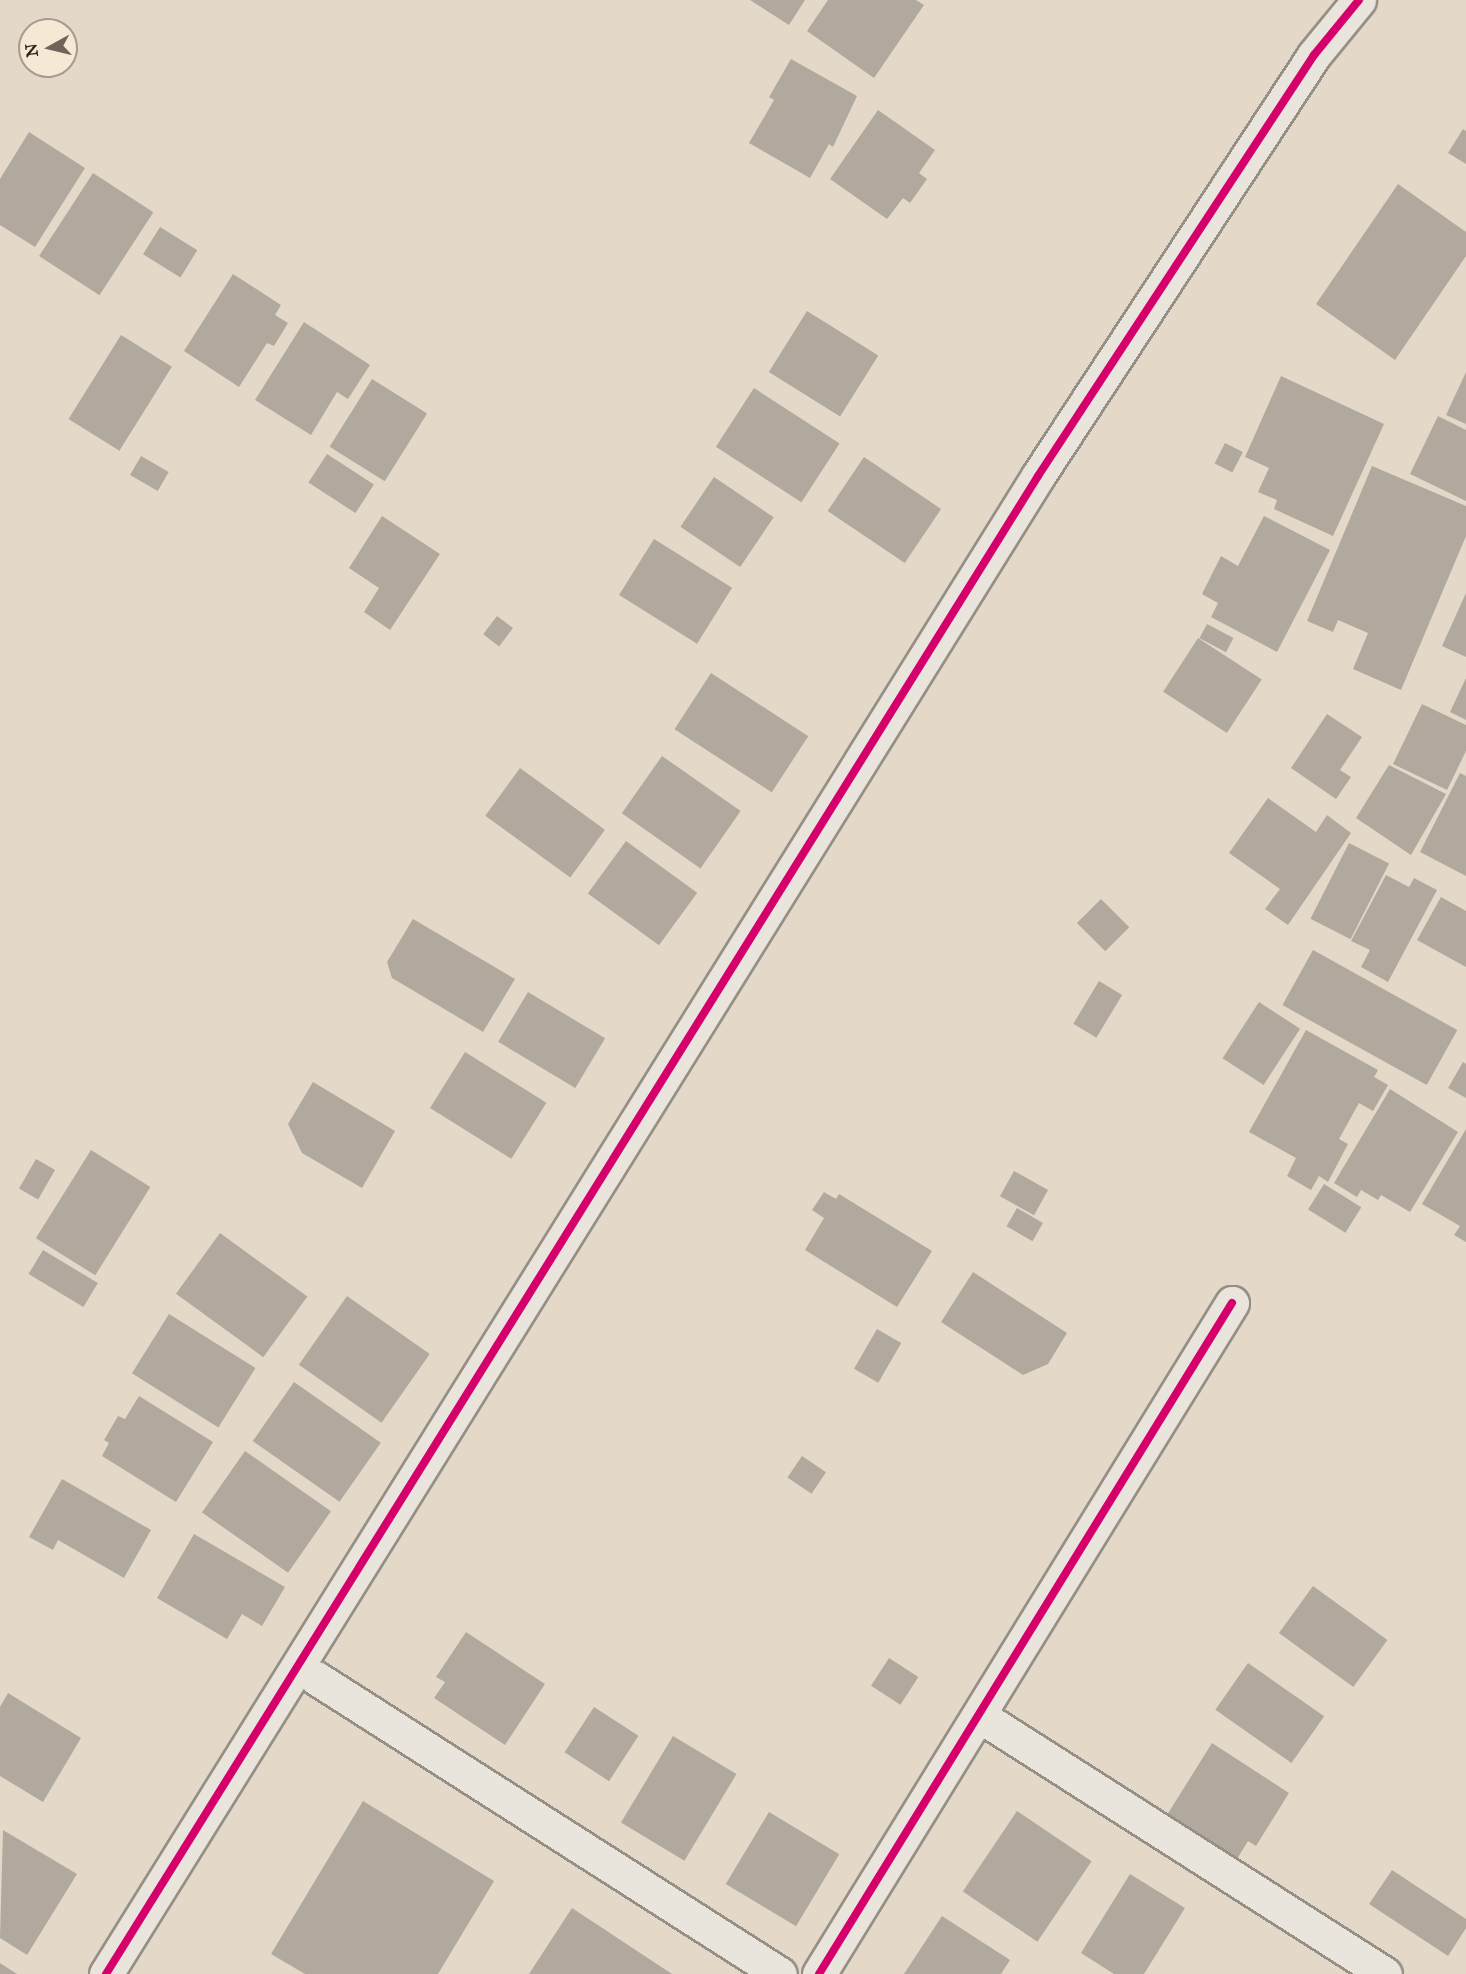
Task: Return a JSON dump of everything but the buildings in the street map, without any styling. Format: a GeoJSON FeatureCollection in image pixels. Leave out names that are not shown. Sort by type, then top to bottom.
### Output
{"type":"FeatureCollection","features":[{"type":"Feature","properties":{"kind":"street"},"geometry":{"type":"LineString","coordinates":[[106,1974],[1032,486],[1314,55],[1359,0]]}},
{"type":"Feature","properties":{"kind":"street"},"geometry":{"type":"LineString","coordinates":[[819,1974],[980,1716],[1232,1303]]}},
{"type":"Feature","properties":{"kind":"street"},"geometry":{"type":"LineString","coordinates":[[316,1678],[780,1974]]}},
{"type":"Feature","properties":{"kind":"street"},"geometry":{"type":"LineString","coordinates":[[980,1716],[1385,1974]]}},
{"type":"Feature","properties":{"kind":"cycle path"},"geometry":{"type":"LineString","coordinates":[[106,1974],[1038,476],[1314,55],[1359,0]]}},
{"type":"Feature","properties":{"kind":"cycle path"},"geometry":{"type":"LineString","coordinates":[[819,1974],[1232,1303]]}}]}
